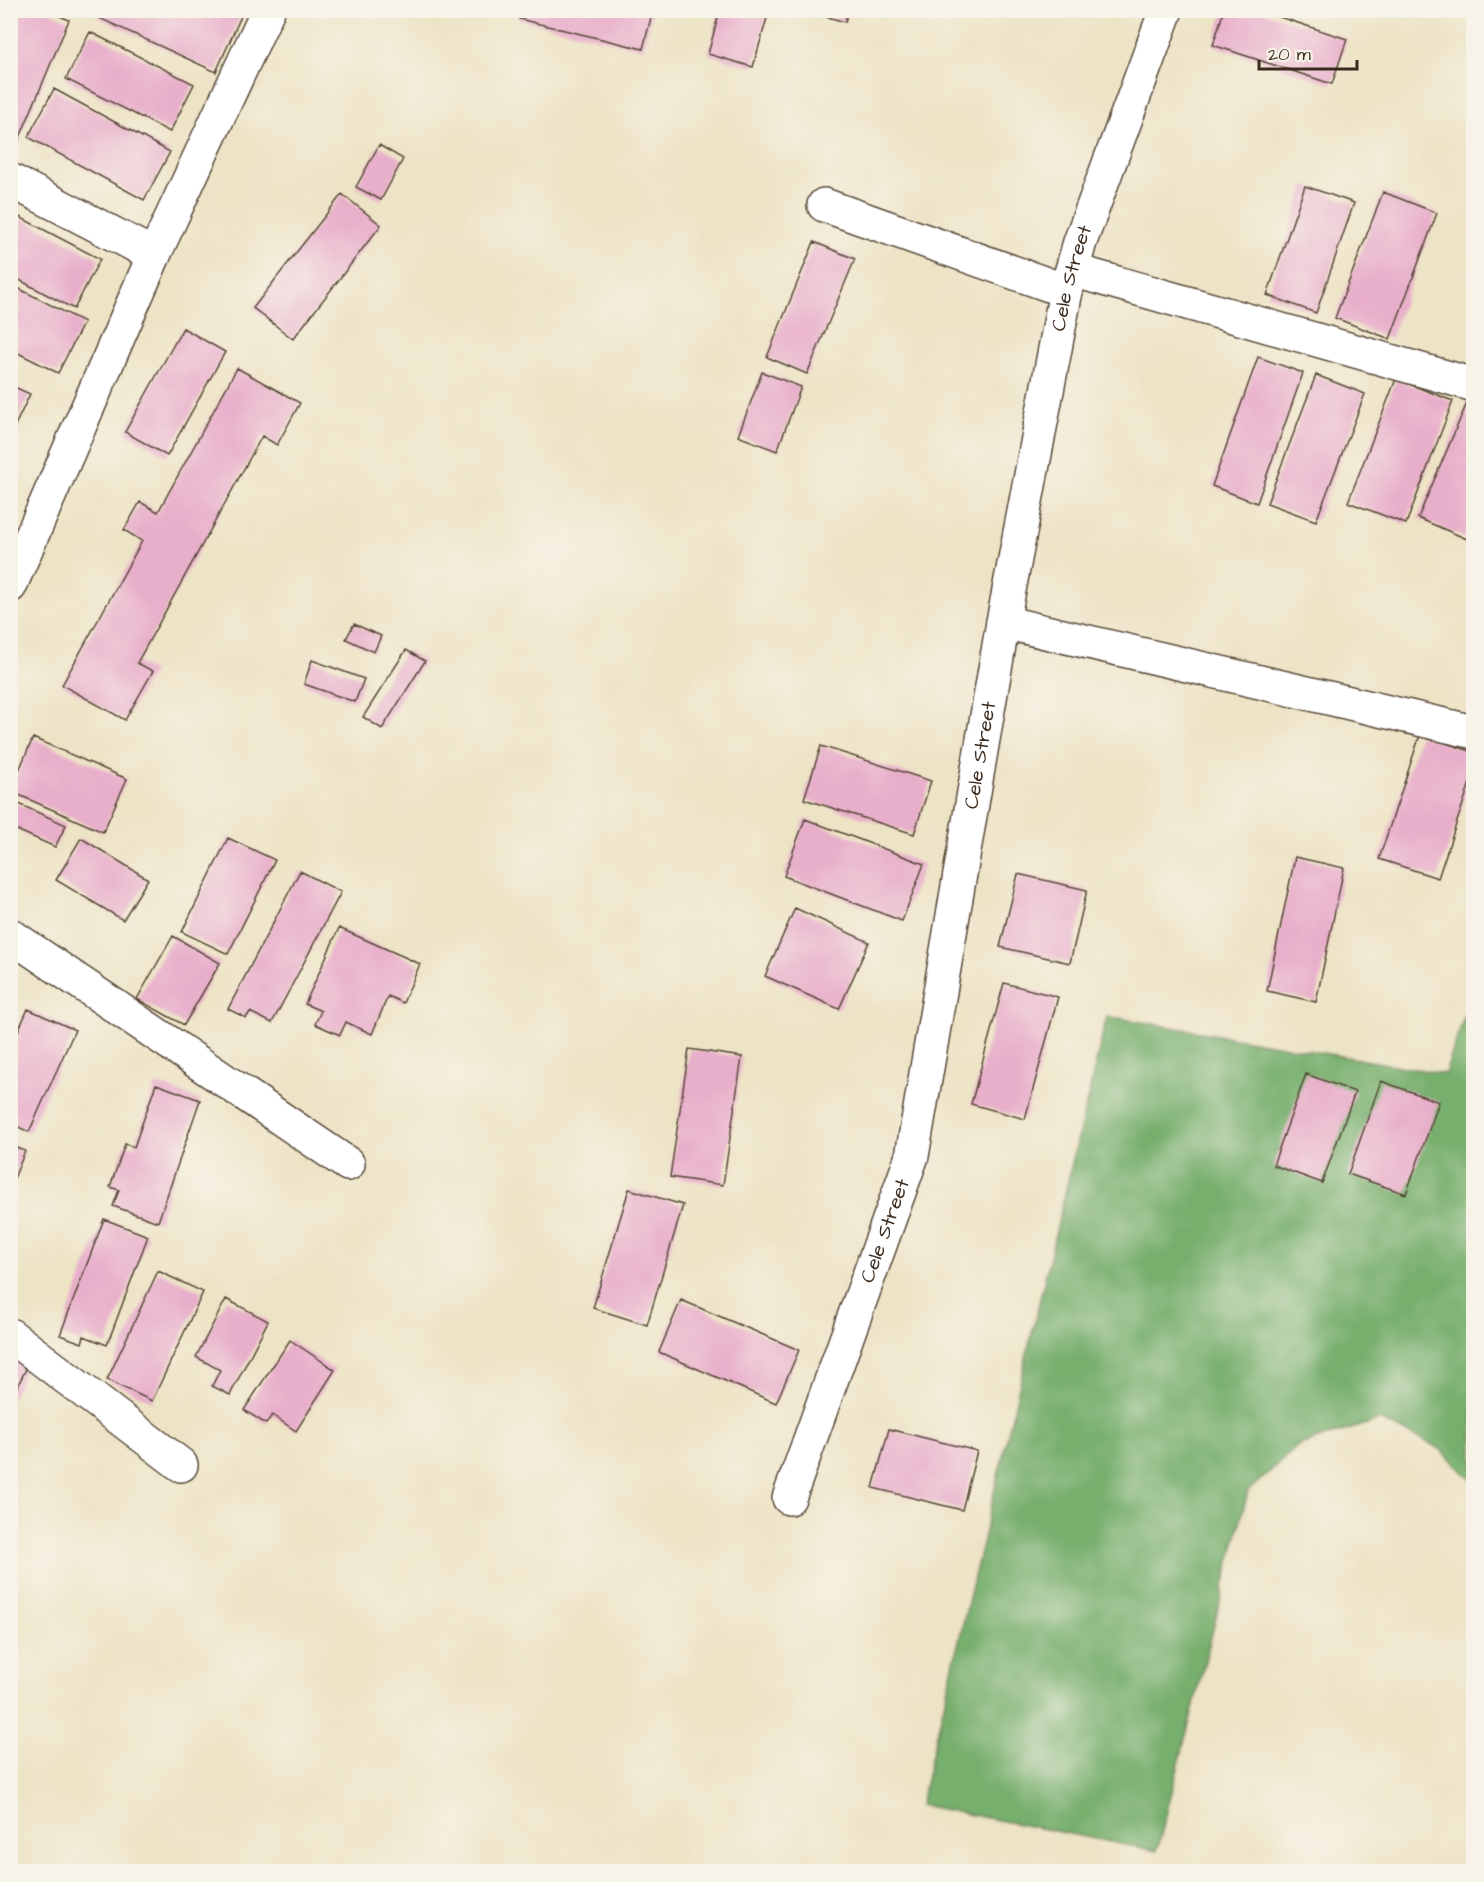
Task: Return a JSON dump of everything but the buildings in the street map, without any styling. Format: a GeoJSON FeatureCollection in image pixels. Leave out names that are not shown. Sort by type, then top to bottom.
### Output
{"type":"FeatureCollection","features":[{"type":"Feature","properties":{"kind":"street"},"geometry":{"type":"LineString","coordinates":[[10,586],[154,255],[268,10]]}},
{"type":"Feature","properties":{"kind":"street","name":"Cele Street"},"geometry":{"type":"LineString","coordinates":[[789,1498],[912,1156],[1003,622],[1069,280],[1080,242],[1166,10]]}},
{"type":"Feature","properties":{"kind":"street"},"geometry":{"type":"LineString","coordinates":[[10,180],[154,255]]}},
{"type":"Feature","properties":{"kind":"street"},"geometry":{"type":"LineString","coordinates":[[824,205],[1069,280],[1473,385]]}},
{"type":"Feature","properties":{"kind":"street"},"geometry":{"type":"LineString","coordinates":[[1003,622],[1473,732]]}},
{"type":"Feature","properties":{"kind":"street"},"geometry":{"type":"LineString","coordinates":[[10,935],[348,1164]]}},
{"type":"Feature","properties":{"kind":"street"},"geometry":{"type":"LineString","coordinates":[[10,1335],[181,1465]]}},
{"type":"Feature","properties":{"kind":"green space"},"geometry":{"type":"Polygon","coordinates":[[[1473,990],[1473,1481],[1439,1448],[1380,1420],[1299,1445],[1248,1491],[1157,1851],[920,1805],[1107,1016],[1445,1074],[1473,990]]]}}]}
